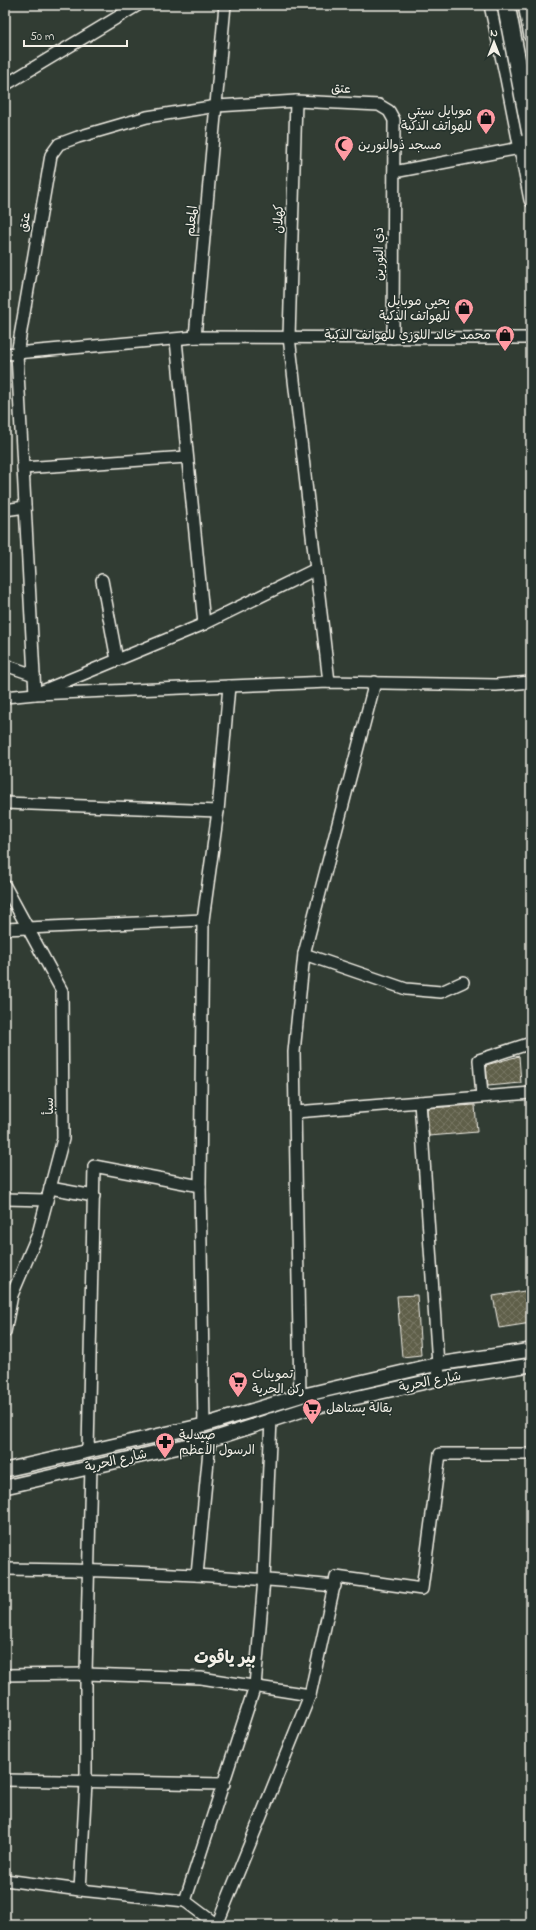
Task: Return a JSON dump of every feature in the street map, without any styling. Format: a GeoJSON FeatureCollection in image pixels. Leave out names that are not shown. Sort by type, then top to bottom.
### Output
{"type":"FeatureCollection","features":[{"type":"Feature","properties":{"kind":"main road"},"geometry":{"type":"LineString","coordinates":[[506,5],[531,134]]}},
{"type":"Feature","properties":{"kind":"main road"},"geometry":{"type":"LineString","coordinates":[[516,5],[531,83]]}},
{"type":"Feature","properties":{"kind":"street"},"geometry":{"type":"LineString","coordinates":[[5,85],[138,5]]}},
{"type":"Feature","properties":{"kind":"street","name":"المعلم"},"geometry":{"type":"LineString","coordinates":[[195,337],[225,5]]}},
{"type":"Feature","properties":{"kind":"street"},"geometry":{"type":"LineString","coordinates":[[491,5],[508,78],[531,200]]}},
{"type":"Feature","properties":{"kind":"street"},"geometry":{"type":"LineString","coordinates":[[525,5],[531,36]]}},
{"type":"Feature","properties":{"kind":"street"},"geometry":{"type":"LineString","coordinates":[[508,78],[513,65],[520,59],[531,63]]}},
{"type":"Feature","properties":{"kind":"street","name":"عتق"},"geometry":{"type":"LineString","coordinates":[[35,694],[17,354],[51,155],[59,144],[78,136],[147,117],[217,106],[296,101],[379,105],[389,111]]}},
{"type":"Feature","properties":{"kind":"street","name":"كهلان"},"geometry":{"type":"LineString","coordinates":[[296,101],[289,337],[328,682]]}},
{"type":"Feature","properties":{"kind":"street","name":"ذي النورين"},"geometry":{"type":"LineString","coordinates":[[389,111],[394,120],[393,338]]}},
{"type":"Feature","properties":{"kind":"street"},"geometry":{"type":"LineString","coordinates":[[394,172],[520,148]]}},
{"type":"Feature","properties":{"kind":"street"},"geometry":{"type":"LineString","coordinates":[[5,354],[176,340],[195,337],[531,338]]}},
{"type":"Feature","properties":{"kind":"street"},"geometry":{"type":"LineString","coordinates":[[176,340],[204,624]]}},
{"type":"Feature","properties":{"kind":"street"},"geometry":{"type":"LineString","coordinates":[[23,468],[187,457]]}},
{"type":"Feature","properties":{"kind":"street"},"geometry":{"type":"LineString","coordinates":[[5,510],[25,507]]}},
{"type":"Feature","properties":{"kind":"street"},"geometry":{"type":"LineString","coordinates":[[35,694],[204,624],[316,569]]}},
{"type":"Feature","properties":{"kind":"street"},"geometry":{"type":"LineString","coordinates":[[102,580],[117,660]]}},
{"type":"Feature","properties":{"kind":"street"},"geometry":{"type":"LineString","coordinates":[[5,665],[34,675]]}},
{"type":"Feature","properties":{"kind":"street"},"geometry":{"type":"LineString","coordinates":[[5,696],[328,682],[496,685],[531,682]]}},
{"type":"Feature","properties":{"kind":"street"},"geometry":{"type":"LineString","coordinates":[[300,1396],[294,1052],[304,954],[375,682]]}},
{"type":"Feature","properties":{"kind":"street"},"geometry":{"type":"LineString","coordinates":[[204,1425],[200,1186],[203,920],[218,811],[229,686]]}},
{"type":"Feature","properties":{"kind":"street"},"geometry":{"type":"LineString","coordinates":[[5,803],[218,811]]}},
{"type":"Feature","properties":{"kind":"street","name":"سبأ"},"geometry":{"type":"LineString","coordinates":[[5,886],[62,991],[63,1139],[38,1234],[12,1294],[5,1332]]}},
{"type":"Feature","properties":{"kind":"street"},"geometry":{"type":"LineString","coordinates":[[5,928],[203,920]]}},
{"type":"Feature","properties":{"kind":"street"},"geometry":{"type":"LineString","coordinates":[[304,954],[406,989],[441,992],[463,982]]}},
{"type":"Feature","properties":{"kind":"street"},"geometry":{"type":"LineString","coordinates":[[482,1096],[479,1060],[531,1043]]}},
{"type":"Feature","properties":{"kind":"street"},"geometry":{"type":"LineString","coordinates":[[296,1112],[531,1093]]}},
{"type":"Feature","properties":{"kind":"street"},"geometry":{"type":"LineString","coordinates":[[420,1102],[439,1379]]}},
{"type":"Feature","properties":{"kind":"street"},"geometry":{"type":"LineString","coordinates":[[88,1451],[94,1166],[200,1186]]}},
{"type":"Feature","properties":{"kind":"street"},"geometry":{"type":"LineString","coordinates":[[50,1188],[94,1196]]}},
{"type":"Feature","properties":{"kind":"street"},"geometry":{"type":"LineString","coordinates":[[5,1199],[47,1200]]}},
{"type":"Feature","properties":{"kind":"street"},"geometry":{"type":"LineString","coordinates":[[5,1470],[204,1425],[300,1396],[438,1364],[531,1350]]}},
{"type":"Feature","properties":{"kind":"street","name":"شارع الحرية"},"geometry":{"type":"LineString","coordinates":[[5,1487],[210,1440],[271,1419],[306,1409],[439,1379],[531,1365]]}},
{"type":"Feature","properties":{"kind":"street"},"geometry":{"type":"LineString","coordinates":[[186,1901],[255,1686],[264,1579],[271,1419]]}},
{"type":"Feature","properties":{"kind":"street"},"geometry":{"type":"LineString","coordinates":[[196,1575],[210,1440]]}},
{"type":"Feature","properties":{"kind":"street"},"geometry":{"type":"LineString","coordinates":[[5,1880],[80,1890],[186,1901],[217,1925],[310,1695],[336,1578],[422,1589],[440,1454],[531,1454]]}},
{"type":"Feature","properties":{"kind":"street"},"geometry":{"type":"LineString","coordinates":[[80,1890],[86,1782],[86,1674],[92,1466]]}},
{"type":"Feature","properties":{"kind":"street"},"geometry":{"type":"LineString","coordinates":[[5,1569],[90,1570],[196,1575],[264,1579],[335,1586]]}},
{"type":"Feature","properties":{"kind":"street"},"geometry":{"type":"LineString","coordinates":[[5,1675],[86,1674],[201,1678],[310,1695]]}},
{"type":"Feature","properties":{"kind":"street"},"geometry":{"type":"LineString","coordinates":[[5,1780],[224,1784]]}},
{"type":"Feature","properties":{"kind":"building"},"geometry":{"type":"Polygon","coordinates":[[[519,1056],[521,1083],[488,1086],[486,1065],[519,1056]]]}},
{"type":"Feature","properties":{"kind":"building"},"geometry":{"type":"Polygon","coordinates":[[[475,1105],[477,1132],[429,1136],[427,1108],[475,1105]]]}},
{"type":"Feature","properties":{"kind":"building"},"geometry":{"type":"Polygon","coordinates":[[[531,1290],[531,1323],[499,1328],[493,1296],[531,1290]]]}},
{"type":"Feature","properties":{"kind":"building"},"geometry":{"type":"Polygon","coordinates":[[[417,1295],[421,1355],[402,1357],[397,1296],[417,1295]]]}},
{"type":"Feature","properties":{"kind":"place","name":"موبايل سيتي للهواتف الذكية"},"geometry":{"type":"Point","coordinates":[486,135]}},
{"type":"Feature","properties":{"kind":"place","name":"مسجد ذوالنورين"},"geometry":{"type":"Point","coordinates":[344,162]}},
{"type":"Feature","properties":{"kind":"place","name":"يحيى موبايل للهواتف الذكية"},"geometry":{"type":"Point","coordinates":[464,325]}},
{"type":"Feature","properties":{"kind":"place","name":"محمد خالد اللوزي للهواتف الذكية"},"geometry":{"type":"Point","coordinates":[505,352]}},
{"type":"Feature","properties":{"kind":"place","name":"تموينات ركن الحرية"},"geometry":{"type":"Point","coordinates":[238,1398]}},
{"type":"Feature","properties":{"kind":"place","name":"بقالة يستاهل"},"geometry":{"type":"Point","coordinates":[312,1425]}},
{"type":"Feature","properties":{"kind":"place","name":"صيدلية الرسول الأعظم"},"geometry":{"type":"Point","coordinates":[165,1459]}},
{"type":"Feature","properties":{"kind":"district","name":"بير ياقوت"},"geometry":{"type":"Point","coordinates":[225,1658]}}]}
